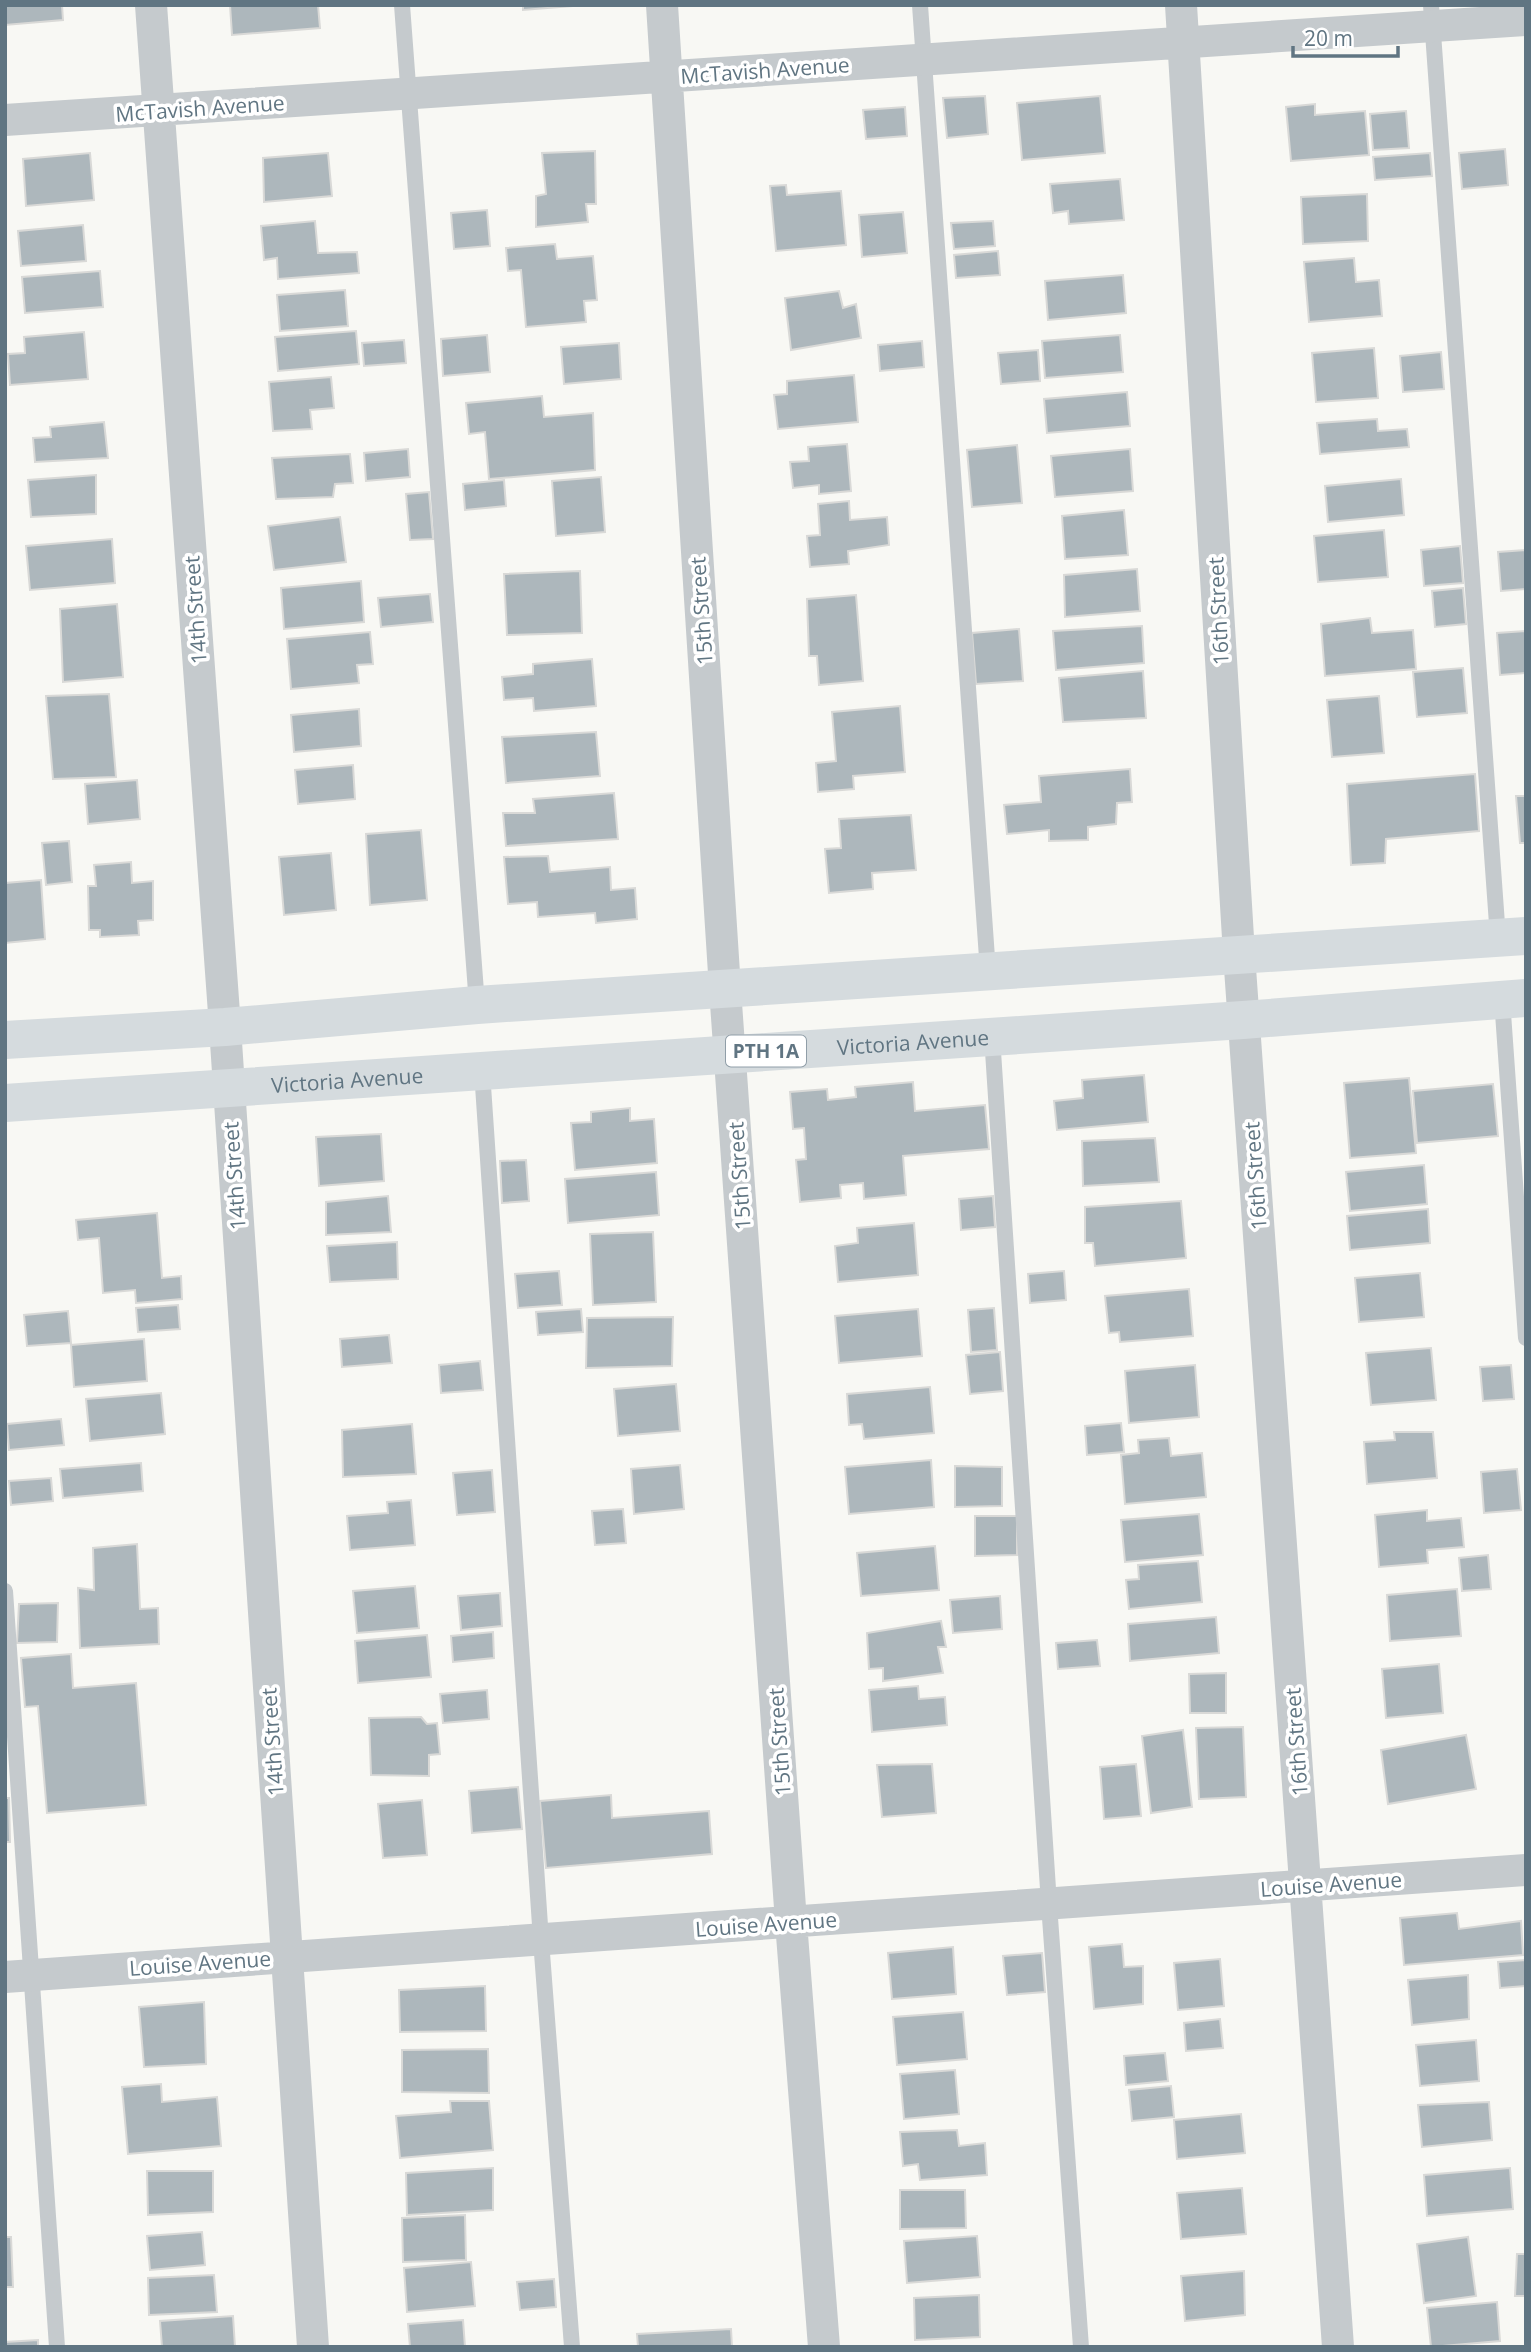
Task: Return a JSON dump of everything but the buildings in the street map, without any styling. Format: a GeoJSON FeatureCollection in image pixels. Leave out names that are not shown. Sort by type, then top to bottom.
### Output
{"type":"FeatureCollection","features":[{"type":"Feature","properties":{"kind":"main road"},"geometry":{"type":"LineString","coordinates":[[5,1040],[225,1027],[477,1005],[1512,937]]}},
{"type":"Feature","properties":{"kind":"main road","name":"Victoria Avenue"},"geometry":{"type":"LineString","coordinates":[[5,1103],[1244,1020],[1514,998]]}},
{"type":"Feature","properties":{"kind":"street","name":"14th Street"},"geometry":{"type":"LineString","coordinates":[[151,5],[225,1027],[313,2347]]}},
{"type":"Feature","properties":{"kind":"street","name":"15th Street"},"geometry":{"type":"LineString","coordinates":[[662,5],[725,989],[824,2347]]}},
{"type":"Feature","properties":{"kind":"street","name":"16th Street"},"geometry":{"type":"LineString","coordinates":[[1181,5],[1239,954],[1338,2347]]}},
{"type":"Feature","properties":{"kind":"street","name":"McTavish Avenue"},"geometry":{"type":"LineString","coordinates":[[5,121],[1184,42],[1432,16],[1526,20]]}},
{"type":"Feature","properties":{"kind":"street","name":"Louise Avenue"},"geometry":{"type":"LineString","coordinates":[[18,1976],[1526,1870]]}},
{"type":"Feature","properties":{"kind":"lane"},"geometry":{"type":"LineString","coordinates":[[402,5],[477,1005]]}},
{"type":"Feature","properties":{"kind":"lane"},"geometry":{"type":"LineString","coordinates":[[920,5],[988,972]]}},
{"type":"Feature","properties":{"kind":"lane"},"geometry":{"type":"LineString","coordinates":[[1432,16],[1512,937]]}},
{"type":"Feature","properties":{"kind":"lane"},"geometry":{"type":"LineString","coordinates":[[1514,998],[1526,1338]]}},
{"type":"Feature","properties":{"kind":"lane"},"geometry":{"type":"LineString","coordinates":[[992,1037],[1081,2347]]}},
{"type":"Feature","properties":{"kind":"lane"},"geometry":{"type":"LineString","coordinates":[[482,1071],[541,1940],[572,2347]]}},
{"type":"Feature","properties":{"kind":"lane"},"geometry":{"type":"LineString","coordinates":[[5,1591],[18,1976],[57,2347]]}}]}
